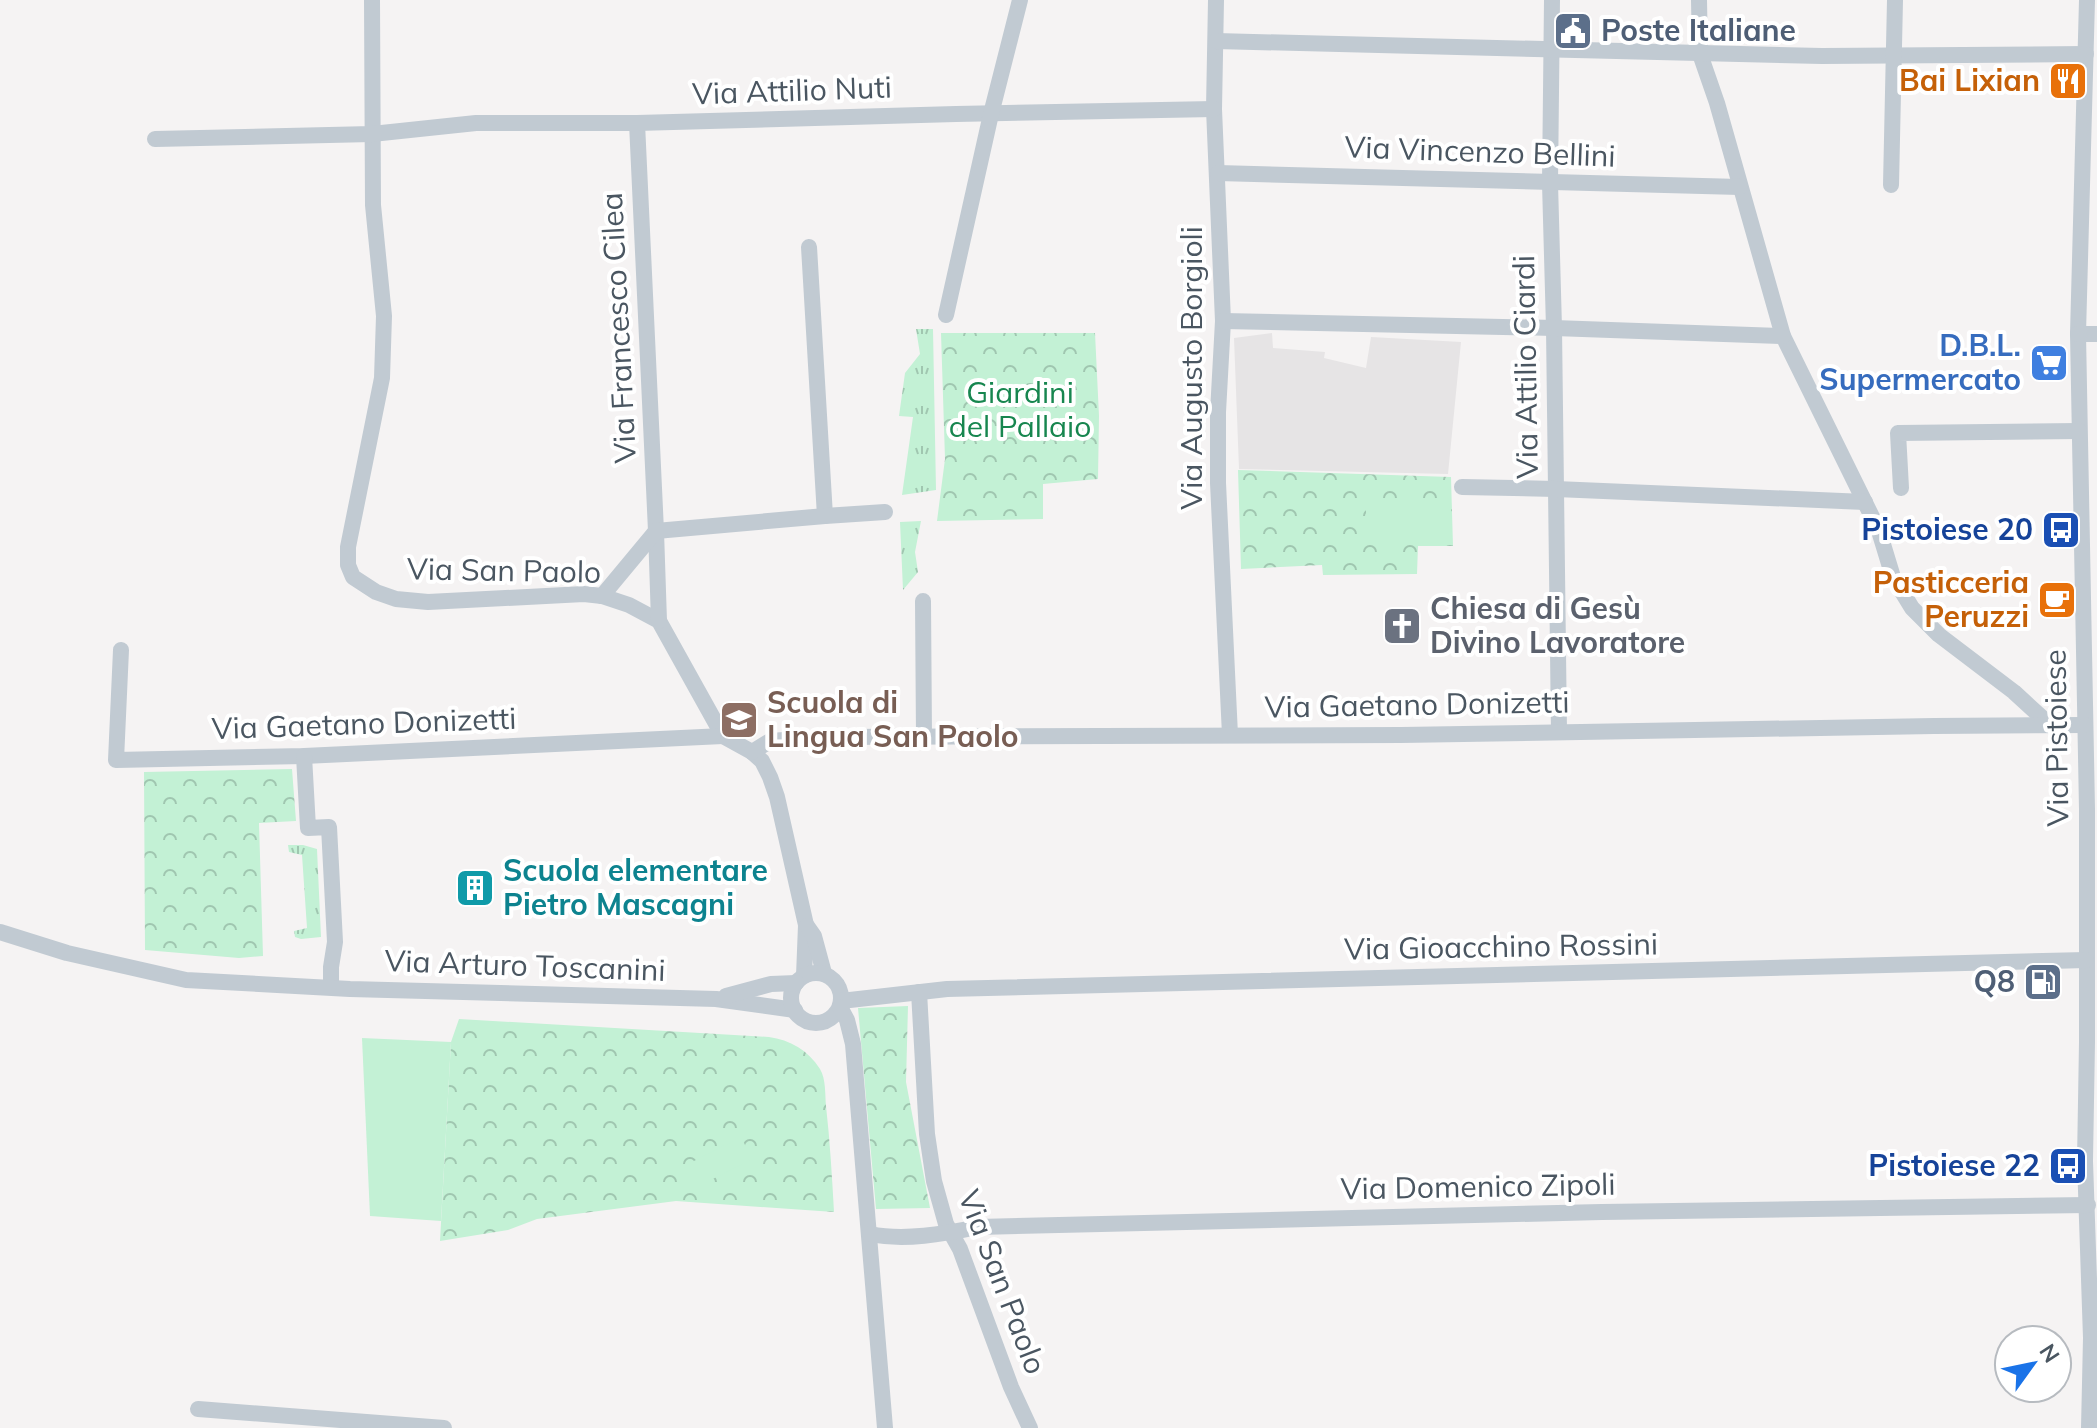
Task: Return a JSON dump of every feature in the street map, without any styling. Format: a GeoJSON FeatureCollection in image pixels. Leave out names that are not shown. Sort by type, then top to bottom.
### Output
{"type":"FeatureCollection","features":[{"type":"Feature","properties":{"kind":"street","name":"Via San Paolo"},"geometry":{"type":"LineString","coordinates":[[372,0],[373,205],[384,316],[382,378],[348,547],[348,565],[353,577],[376,592],[396,599],[428,602],[584,594],[602,596],[629,605],[659,621]]}},
{"type":"Feature","properties":{"kind":"street"},"geometry":{"type":"LineString","coordinates":[[946,315],[1020,0]]}},
{"type":"Feature","properties":{"kind":"street","name":"Via Augusto Borgioli"},"geometry":{"type":"LineString","coordinates":[[1216,0],[1214,109],[1223,321],[1218,483],[1230,735]]}},
{"type":"Feature","properties":{"kind":"street","name":"Via Attilio Ciardi"},"geometry":{"type":"LineString","coordinates":[[1552,0],[1550,183],[1559,732]]}},
{"type":"Feature","properties":{"kind":"street"},"geometry":{"type":"LineString","coordinates":[[1699,0],[1700,54],[1717,103],[1783,336],[1879,531],[1893,577],[1912,608],[1939,635],[2014,692],[2050,725]]}},
{"type":"Feature","properties":{"kind":"street"},"geometry":{"type":"LineString","coordinates":[[1891,185],[1895,0]]}},
{"type":"Feature","properties":{"kind":"street","name":"Via Pistoiese"},"geometry":{"type":"LineString","coordinates":[[2087,0],[2078,334],[2079,431],[2090,572],[2085,725],[2092,809],[2086,960],[2092,1042],[2085,1161],[2094,1338],[2089,1428]]}},
{"type":"Feature","properties":{"kind":"street"},"geometry":{"type":"LineString","coordinates":[[1216,41],[1700,54],[2086,54]]}},
{"type":"Feature","properties":{"kind":"street","name":"Via Attilio Nuti"},"geometry":{"type":"LineString","coordinates":[[372,134],[476,123],[637,123],[1214,109]]}},
{"type":"Feature","properties":{"kind":"street","name":"Via Francesco Cilea"},"geometry":{"type":"LineString","coordinates":[[637,123],[659,621]]}},
{"type":"Feature","properties":{"kind":"street"},"geometry":{"type":"LineString","coordinates":[[155,139],[372,134]]}},
{"type":"Feature","properties":{"kind":"street","name":"Via Vincenzo Bellini"},"geometry":{"type":"LineString","coordinates":[[1218,173],[1740,187]]}},
{"type":"Feature","properties":{"kind":"street"},"geometry":{"type":"LineString","coordinates":[[809,247],[825,516]]}},
{"type":"Feature","properties":{"kind":"street"},"geometry":{"type":"LineString","coordinates":[[1223,321],[1783,336]]}},
{"type":"Feature","properties":{"kind":"street"},"geometry":{"type":"LineString","coordinates":[[2078,334],[2097,334]]}},
{"type":"Feature","properties":{"kind":"street"},"geometry":{"type":"LineString","coordinates":[[1901,488],[1898,433],[2079,431]]}},
{"type":"Feature","properties":{"kind":"street"},"geometry":{"type":"LineString","coordinates":[[1462,487],[1865,502]]}},
{"type":"Feature","properties":{"kind":"street"},"geometry":{"type":"LineString","coordinates":[[602,596],[656,531],[885,512]]}},
{"type":"Feature","properties":{"kind":"street"},"geometry":{"type":"LineString","coordinates":[[923,601],[924,737]]}},
{"type":"Feature","properties":{"kind":"street"},"geometry":{"type":"LineString","coordinates":[[659,621],[723,736],[752,752],[762,761],[770,777],[806,925],[800,979],[792,993],[792,1001],[795,1010],[808,1021],[824,1022],[833,1028],[853,1068]]}},
{"type":"Feature","properties":{"kind":"street","name":"Via Gaetano Donizetti"},"geometry":{"type":"LineString","coordinates":[[121,650],[116,760],[304,756],[723,736]]}},
{"type":"Feature","properties":{"kind":"street","name":"Via Gaetano Donizetti"},"geometry":{"type":"LineString","coordinates":[[752,752],[770,741],[827,737],[2085,725]]}},
{"type":"Feature","properties":{"kind":"street"},"geometry":{"type":"LineString","coordinates":[[304,756],[308,828],[329,827],[335,942],[331,987]]}},
{"type":"Feature","properties":{"kind":"street"},"geometry":{"type":"LineString","coordinates":[[806,925],[814,936],[824,973],[837,983],[840,990],[853,1044],[885,1428]]}},
{"type":"Feature","properties":{"kind":"street","name":"Via Arturo Toscanini"},"geometry":{"type":"LineString","coordinates":[[0,932],[67,953],[186,980],[716,999],[795,1010]]}},
{"type":"Feature","properties":{"kind":"street","name":"Via Gioacchino Rossini"},"geometry":{"type":"LineString","coordinates":[[919,992],[2086,960]]}},
{"type":"Feature","properties":{"kind":"street"},"geometry":{"type":"LineString","coordinates":[[800,979],[812,973],[824,973]]}},
{"type":"Feature","properties":{"kind":"street","name":"Via Arturo Toscanini"},"geometry":{"type":"LineString","coordinates":[[716,999],[800,979]]}},
{"type":"Feature","properties":{"kind":"street","name":"Via San Paolo"},"geometry":{"type":"LineString","coordinates":[[919,992],[927,1134],[934,1181],[950,1233],[960,1249],[1011,1387],[1030,1428]]}},
{"type":"Feature","properties":{"kind":"street"},"geometry":{"type":"LineString","coordinates":[[824,1022],[833,1017],[841,1004],[919,992]]}},
{"type":"Feature","properties":{"kind":"street","name":"Via Domenico Zipoli"},"geometry":{"type":"LineString","coordinates":[[870,1234],[884,1237],[950,1233],[978,1227],[1305,1218],[2088,1205]]}},
{"type":"Feature","properties":{"kind":"street"},"geometry":{"type":"LineString","coordinates":[[198,1409],[444,1428]]}},
{"type":"Feature","properties":{"kind":"shaded area"},"geometry":{"type":"Polygon","coordinates":[[[1272,333],[1273,348],[1325,352],[1324,358],[1366,368],[1371,337],[1461,342],[1448,474],[1239,469],[1234,338],[1272,333]]]}},
{"type":"Feature","properties":{"kind":"green space"},"geometry":{"type":"Polygon","coordinates":[[[916,329],[933,329],[936,490],[902,495],[913,417],[899,416],[905,373],[920,354],[916,329]]]}},
{"type":"Feature","properties":{"kind":"green space","name":"Giardini del Pallaio"},"geometry":{"type":"Polygon","coordinates":[[[941,333],[1095,333],[1098,479],[1043,484],[1043,519],[937,521],[945,459],[941,333]]]}},
{"type":"Feature","properties":{"kind":"green space"},"geometry":{"type":"Polygon","coordinates":[[[1238,470],[1451,477],[1453,546],[1418,546],[1417,574],[1323,575],[1322,565],[1241,569],[1238,470]]]}},
{"type":"Feature","properties":{"kind":"green space"},"geometry":{"type":"Polygon","coordinates":[[[1366,502],[1451,502],[1452,543],[1366,543],[1366,502]]]}},
{"type":"Feature","properties":{"kind":"green space"},"geometry":{"type":"Polygon","coordinates":[[[921,521],[915,552],[918,572],[903,590],[900,522],[921,521]]]}},
{"type":"Feature","properties":{"kind":"green space"},"geometry":{"type":"Polygon","coordinates":[[[292,769],[296,821],[259,823],[263,956],[239,958],[145,950],[144,772],[292,769]]]}},
{"type":"Feature","properties":{"kind":"green space"},"geometry":{"type":"Polygon","coordinates":[[[288,845],[317,849],[321,937],[295,937],[294,931],[307,928],[302,855],[289,852],[288,845]]]}},
{"type":"Feature","properties":{"kind":"green space"},"geometry":{"type":"Polygon","coordinates":[[[908,1006],[906,1082],[930,1208],[876,1209],[858,1008],[908,1006]]]}},
{"type":"Feature","properties":{"kind":"green space"},"geometry":{"type":"Polygon","coordinates":[[[459,1019],[769,1037],[791,1043],[810,1056],[823,1077],[834,1212],[676,1201],[537,1219],[508,1230],[440,1241],[451,1042],[459,1019]]]}},
{"type":"Feature","properties":{"kind":"green space"},"geometry":{"type":"Polygon","coordinates":[[[362,1038],[451,1042],[441,1221],[370,1216],[362,1038]]]}},
{"type":"Feature","properties":{"kind":"green space"},"geometry":{"type":"Polygon","coordinates":[[[741,1137],[752,1159],[703,1184],[692,1162],[741,1137]]]}},
{"type":"Feature","properties":{"kind":"place","name":"Poste Italiane"},"geometry":{"type":"Point","coordinates":[1573,31]}},
{"type":"Feature","properties":{"kind":"place","name":"Bai Lixian"},"geometry":{"type":"Point","coordinates":[2068,81]}},
{"type":"Feature","properties":{"kind":"place","name":"D.B.L. Supermercato"},"geometry":{"type":"Point","coordinates":[2049,363]}},
{"type":"Feature","properties":{"kind":"place","name":"Pistoiese 20"},"geometry":{"type":"Point","coordinates":[2061,530]}},
{"type":"Feature","properties":{"kind":"place","name":"Pasticceria Peruzzi"},"geometry":{"type":"Point","coordinates":[2057,600]}},
{"type":"Feature","properties":{"kind":"place","name":"Chiesa di Gesù Divino Lavoratore"},"geometry":{"type":"Point","coordinates":[1402,626]}},
{"type":"Feature","properties":{"kind":"place","name":"Scuola di Lingua San Paolo"},"geometry":{"type":"Point","coordinates":[739,720]}},
{"type":"Feature","properties":{"kind":"place","name":"Scuola elementare Pietro Mascagni"},"geometry":{"type":"Point","coordinates":[475,888]}},
{"type":"Feature","properties":{"kind":"place","name":"Q8"},"geometry":{"type":"Point","coordinates":[2043,982]}},
{"type":"Feature","properties":{"kind":"place","name":"Pistoiese 22"},"geometry":{"type":"Point","coordinates":[2068,1166]}}]}
